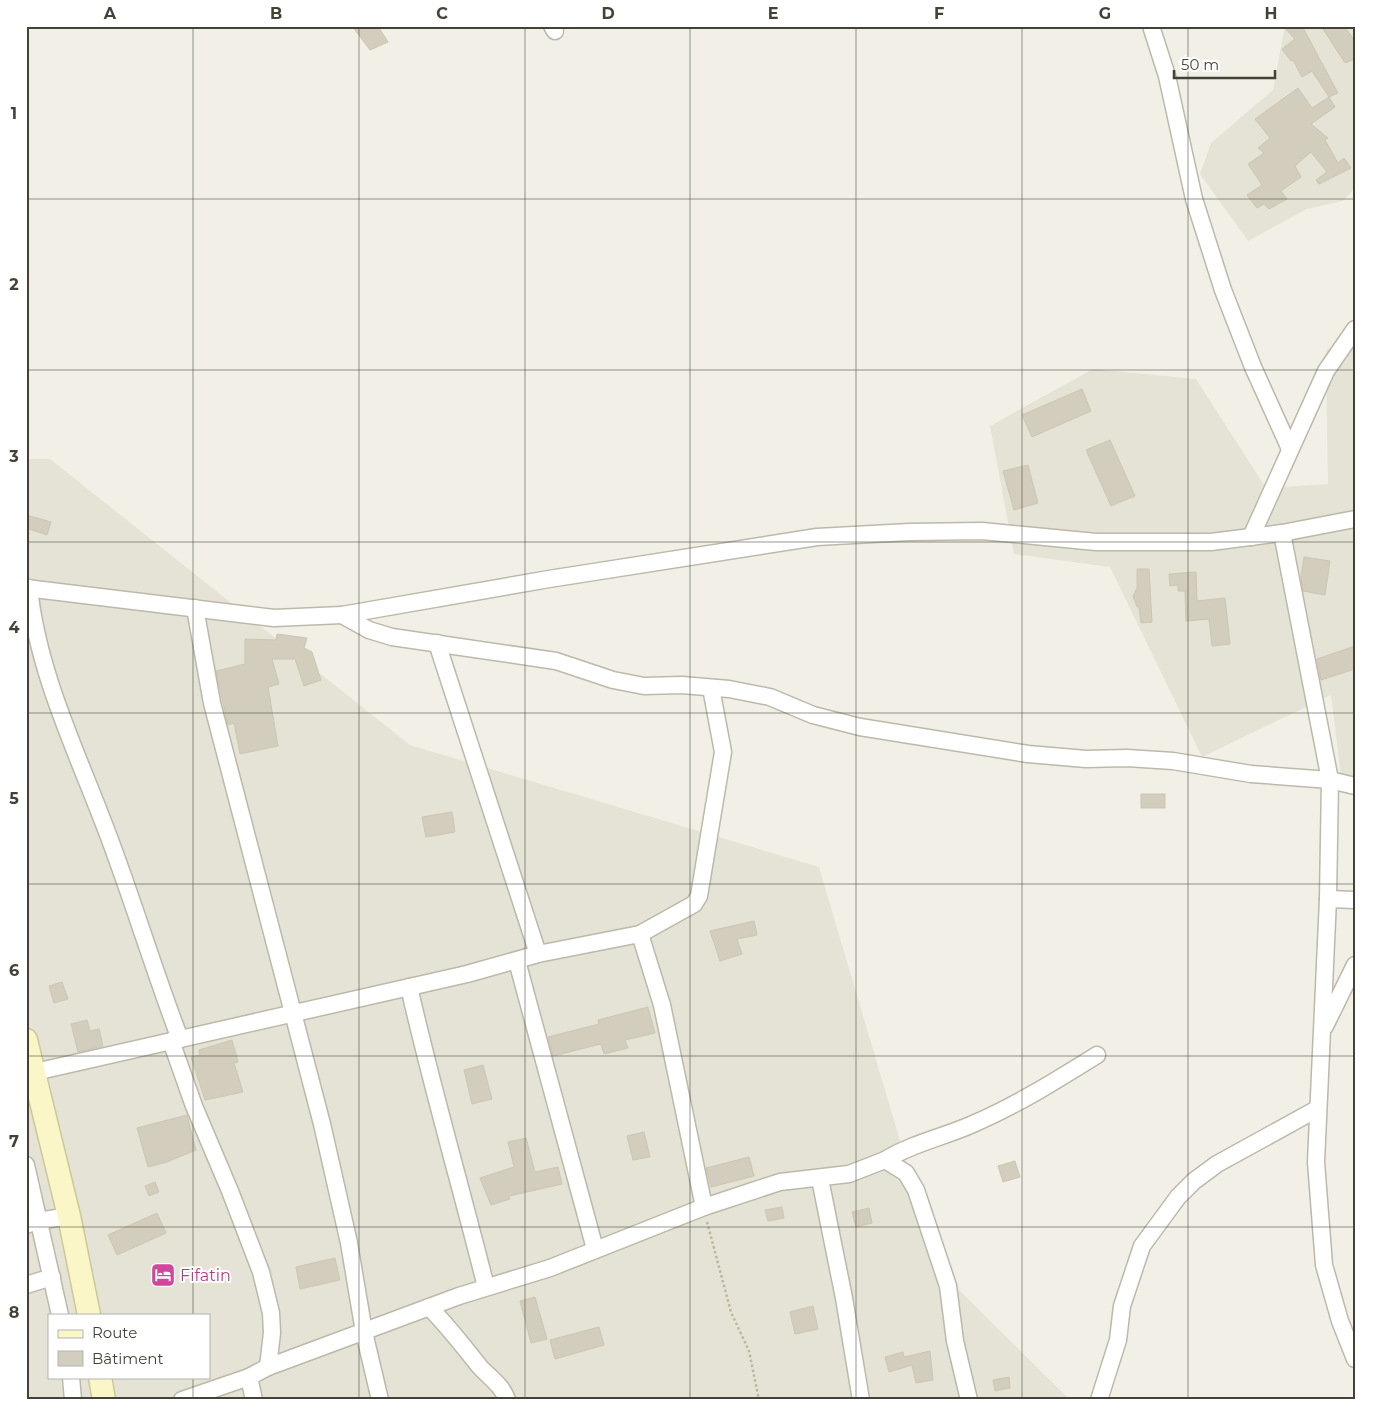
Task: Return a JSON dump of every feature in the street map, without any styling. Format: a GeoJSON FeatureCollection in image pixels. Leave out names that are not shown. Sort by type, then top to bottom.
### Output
{"type":"FeatureCollection","features":[{"type":"Feature","properties":{"kind":"main road"},"geometry":{"type":"LineString","coordinates":[[26,1040],[69,1216],[88,1314]]}},
{"type":"Feature","properties":{"kind":"main road"},"geometry":{"type":"LineString","coordinates":[[100,1378],[104,1400]]}},
{"type":"Feature","properties":{"kind":"street"},"geometry":{"type":"LineString","coordinates":[[1151,26],[1166,76],[1194,198],[1223,290],[1253,367],[1290,449]]}},
{"type":"Feature","properties":{"kind":"street"},"geometry":{"type":"LineString","coordinates":[[1251,537],[1326,371],[1355,330]]}},
{"type":"Feature","properties":{"kind":"street"},"geometry":{"type":"LineString","coordinates":[[268,1367],[272,1326],[261,1272],[230,1191],[194,1106],[176,1040],[116,855],[55,699],[40,655],[28,588],[274,618],[342,615],[559,577],[817,537],[909,532],[982,531],[1096,542],[1211,542],[1282,533],[1355,519]]}},
{"type":"Feature","properties":{"kind":"street"},"geometry":{"type":"LineString","coordinates":[[1282,533],[1330,780],[1328,899],[1316,1162],[1324,1264],[1340,1320],[1355,1359]]}},
{"type":"Feature","properties":{"kind":"street"},"geometry":{"type":"LineString","coordinates":[[195,608],[212,703],[322,1124],[349,1243],[364,1332],[380,1400]]}},
{"type":"Feature","properties":{"kind":"street"},"geometry":{"type":"LineString","coordinates":[[342,615],[369,630],[392,637],[556,661],[613,680],[644,686],[711,688],[770,697],[814,715],[860,727],[1028,754],[1086,760],[1127,758],[1173,761],[1251,774],[1330,780],[1355,786]]}},
{"type":"Feature","properties":{"kind":"street"},"geometry":{"type":"LineString","coordinates":[[437,643],[538,954]]}},
{"type":"Feature","properties":{"kind":"street"},"geometry":{"type":"LineString","coordinates":[[35,1072],[409,987],[517,961],[538,954],[640,934],[694,904],[699,896],[723,752],[711,688]]}},
{"type":"Feature","properties":{"kind":"street"},"geometry":{"type":"LineString","coordinates":[[1328,899],[1355,900]]}},
{"type":"Feature","properties":{"kind":"street"},"geometry":{"type":"LineString","coordinates":[[640,934],[662,1006],[704,1207]]}},
{"type":"Feature","properties":{"kind":"street"},"geometry":{"type":"LineString","coordinates":[[517,961],[595,1249]]}},
{"type":"Feature","properties":{"kind":"street"},"geometry":{"type":"LineString","coordinates":[[1322,1033],[1355,965]]}},
{"type":"Feature","properties":{"kind":"street"},"geometry":{"type":"LineString","coordinates":[[409,987],[429,1077],[462,1192],[486,1287]]}},
{"type":"Feature","properties":{"kind":"street"},"geometry":{"type":"LineString","coordinates":[[182,1400],[249,1377],[268,1367],[429,1307],[486,1287],[550,1268],[704,1207],[780,1182],[798,1179],[820,1179],[849,1174],[885,1160],[922,1141],[952,1133],[1003,1110],[1098,1055]]}},
{"type":"Feature","properties":{"kind":"street"},"geometry":{"type":"LineString","coordinates":[[1099,1400],[1118,1340],[1128,1288],[1142,1246],[1178,1197],[1194,1181],[1217,1164],[1318,1109]]}},
{"type":"Feature","properties":{"kind":"street"},"geometry":{"type":"LineString","coordinates":[[885,1160],[906,1173],[916,1190],[948,1286],[955,1341],[968,1400]]}},
{"type":"Feature","properties":{"kind":"street"},"geometry":{"type":"LineString","coordinates":[[26,1165],[32,1223],[52,1277],[60,1314]]}},
{"type":"Feature","properties":{"kind":"street"},"geometry":{"type":"LineString","coordinates":[[820,1179],[844,1298],[861,1400]]}},
{"type":"Feature","properties":{"kind":"street"},"geometry":{"type":"LineString","coordinates":[[32,1223],[69,1216]]}},
{"type":"Feature","properties":{"kind":"street"},"geometry":{"type":"LineString","coordinates":[[26,1285],[52,1277]]}},
{"type":"Feature","properties":{"kind":"street"},"geometry":{"type":"LineString","coordinates":[[429,1307],[450,1327],[481,1367],[505,1393],[507,1400]]}},
{"type":"Feature","properties":{"kind":"street"},"geometry":{"type":"LineString","coordinates":[[249,1377],[254,1400]]}},
{"type":"Feature","properties":{"kind":"street"},"geometry":{"type":"LineString","coordinates":[[71,1378],[74,1400]]}},
{"type":"Feature","properties":{"kind":"path"},"geometry":{"type":"LineString","coordinates":[[704,1207],[731,1312],[749,1351],[759,1400]]}},
{"type":"Feature","properties":{"kind":"shaded area"},"geometry":{"type":"Polygon","coordinates":[[[1285,26],[1355,26],[1355,188],[1343,201],[1307,209],[1248,241],[1200,174],[1211,143],[1273,90],[1285,26]]]}},
{"type":"Feature","properties":{"kind":"shaded area"},"geometry":{"type":"Polygon","coordinates":[[[1355,336],[1355,787],[1342,785],[1331,695],[1202,757],[1110,567],[1014,554],[990,426],[1093,369],[1196,379],[1266,488],[1328,484],[1326,350],[1355,336]]]}},
{"type":"Feature","properties":{"kind":"shaded area"},"geometry":{"type":"Polygon","coordinates":[[[26,459],[50,459],[410,745],[819,867],[938,1269],[1070,1400],[26,1400],[26,459]]]}},
{"type":"Feature","properties":{"kind":"building"},"geometry":{"type":"Polygon","coordinates":[[[352,26],[378,26],[388,42],[370,50],[352,26]]]}},
{"type":"Feature","properties":{"kind":"building"},"geometry":{"type":"Polygon","coordinates":[[[1283,26],[1302,26],[1338,93],[1329,97],[1312,71],[1302,77],[1293,60],[1291,61],[1282,49],[1295,39],[1283,26]]]}},
{"type":"Feature","properties":{"kind":"building"},"geometry":{"type":"Polygon","coordinates":[[[1321,26],[1344,26],[1355,41],[1355,59],[1345,63],[1321,26]]]}},
{"type":"Feature","properties":{"kind":"building"},"geometry":{"type":"Polygon","coordinates":[[[1298,88],[1312,108],[1329,97],[1335,107],[1311,124],[1328,138],[1325,140],[1338,163],[1344,158],[1351,168],[1319,184],[1316,180],[1327,172],[1311,152],[1295,166],[1301,177],[1281,191],[1287,199],[1269,209],[1264,204],[1257,208],[1247,195],[1262,185],[1248,164],[1264,153],[1258,148],[1270,138],[1255,119],[1298,88]]]}},
{"type":"Feature","properties":{"kind":"building"},"geometry":{"type":"Polygon","coordinates":[[[1082,389],[1091,411],[1032,437],[1022,415],[1082,389]]]}},
{"type":"Feature","properties":{"kind":"building"},"geometry":{"type":"Polygon","coordinates":[[[1110,440],[1135,496],[1111,506],[1086,450],[1110,440]]]}},
{"type":"Feature","properties":{"kind":"building"},"geometry":{"type":"Polygon","coordinates":[[[1028,465],[1038,503],[1014,510],[1003,471],[1028,465]]]}},
{"type":"Feature","properties":{"kind":"building"},"geometry":{"type":"Polygon","coordinates":[[[26,515],[51,522],[47,535],[26,528],[26,515]]]}},
{"type":"Feature","properties":{"kind":"building"},"geometry":{"type":"Polygon","coordinates":[[[1304,557],[1330,561],[1325,595],[1303,591],[1301,577],[1304,557]]]}},
{"type":"Feature","properties":{"kind":"building"},"geometry":{"type":"Polygon","coordinates":[[[1137,569],[1149,569],[1152,622],[1141,623],[1139,607],[1137,607],[1133,596],[1137,588],[1137,569]]]}},
{"type":"Feature","properties":{"kind":"building"},"geometry":{"type":"Polygon","coordinates":[[[1196,572],[1197,601],[1225,598],[1230,644],[1212,646],[1209,619],[1186,621],[1185,591],[1178,591],[1178,585],[1170,586],[1169,574],[1196,572]]]}},
{"type":"Feature","properties":{"kind":"building"},"geometry":{"type":"Polygon","coordinates":[[[277,634],[307,638],[304,648],[312,652],[321,680],[304,686],[295,659],[272,659],[279,684],[268,687],[278,746],[240,754],[234,723],[228,725],[216,671],[245,664],[245,639],[276,640],[277,634]]]}},
{"type":"Feature","properties":{"kind":"building"},"geometry":{"type":"Polygon","coordinates":[[[1355,646],[1355,669],[1321,680],[1317,659],[1355,646]]]}},
{"type":"Feature","properties":{"kind":"building"},"geometry":{"type":"Polygon","coordinates":[[[1141,794],[1165,794],[1165,808],[1141,808],[1141,794]]]}},
{"type":"Feature","properties":{"kind":"building"},"geometry":{"type":"Polygon","coordinates":[[[452,812],[455,832],[426,837],[422,817],[452,812]]]}},
{"type":"Feature","properties":{"kind":"building"},"geometry":{"type":"Polygon","coordinates":[[[754,921],[757,935],[737,939],[742,954],[720,961],[710,931],[754,921]]]}},
{"type":"Feature","properties":{"kind":"building"},"geometry":{"type":"Polygon","coordinates":[[[62,982],[68,999],[54,1003],[49,986],[62,982]]]}},
{"type":"Feature","properties":{"kind":"building"},"geometry":{"type":"Polygon","coordinates":[[[648,1007],[655,1033],[625,1040],[628,1048],[604,1054],[601,1044],[553,1056],[548,1037],[599,1024],[598,1020],[648,1007]]]}},
{"type":"Feature","properties":{"kind":"building"},"geometry":{"type":"Polygon","coordinates":[[[87,1020],[90,1031],[99,1029],[103,1046],[78,1052],[71,1024],[87,1020]]]}},
{"type":"Feature","properties":{"kind":"building"},"geometry":{"type":"Polygon","coordinates":[[[232,1040],[238,1062],[234,1063],[243,1092],[205,1100],[191,1057],[200,1055],[199,1050],[232,1040]]]}},
{"type":"Feature","properties":{"kind":"building"},"geometry":{"type":"Polygon","coordinates":[[[483,1065],[492,1099],[472,1104],[464,1070],[483,1065]]]}},
{"type":"Feature","properties":{"kind":"building"},"geometry":{"type":"Polygon","coordinates":[[[187,1115],[196,1150],[167,1162],[148,1167],[137,1128],[187,1115]]]}},
{"type":"Feature","properties":{"kind":"building"},"geometry":{"type":"Polygon","coordinates":[[[644,1132],[650,1157],[633,1160],[627,1136],[644,1132]]]}},
{"type":"Feature","properties":{"kind":"building"},"geometry":{"type":"Polygon","coordinates":[[[526,1138],[535,1172],[558,1167],[562,1184],[509,1196],[510,1199],[491,1205],[480,1178],[514,1167],[508,1142],[526,1138]]]}},
{"type":"Feature","properties":{"kind":"building"},"geometry":{"type":"Polygon","coordinates":[[[749,1157],[754,1176],[711,1187],[706,1168],[749,1157]]]}},
{"type":"Feature","properties":{"kind":"building"},"geometry":{"type":"Polygon","coordinates":[[[1015,1161],[1020,1177],[1003,1182],[998,1166],[1015,1161]]]}},
{"type":"Feature","properties":{"kind":"building"},"geometry":{"type":"Polygon","coordinates":[[[155,1182],[159,1192],[149,1196],[145,1186],[155,1182]]]}},
{"type":"Feature","properties":{"kind":"building"},"geometry":{"type":"Polygon","coordinates":[[[782,1207],[784,1218],[768,1221],[765,1210],[782,1207]]]}},
{"type":"Feature","properties":{"kind":"building"},"geometry":{"type":"Polygon","coordinates":[[[869,1208],[872,1223],[856,1227],[852,1212],[869,1208]]]}},
{"type":"Feature","properties":{"kind":"building"},"geometry":{"type":"Polygon","coordinates":[[[157,1213],[166,1233],[117,1255],[108,1235],[157,1213]]]}},
{"type":"Feature","properties":{"kind":"building"},"geometry":{"type":"Polygon","coordinates":[[[335,1258],[340,1280],[300,1289],[296,1267],[335,1258]]]}},
{"type":"Feature","properties":{"kind":"building"},"geometry":{"type":"Polygon","coordinates":[[[535,1297],[547,1339],[531,1343],[520,1301],[535,1297]]]}},
{"type":"Feature","properties":{"kind":"building"},"geometry":{"type":"Polygon","coordinates":[[[813,1306],[818,1329],[795,1334],[790,1312],[813,1306]]]}},
{"type":"Feature","properties":{"kind":"building"},"geometry":{"type":"Polygon","coordinates":[[[599,1327],[604,1345],[555,1359],[550,1340],[599,1327]]]}},
{"type":"Feature","properties":{"kind":"building"},"geometry":{"type":"Polygon","coordinates":[[[930,1351],[933,1380],[916,1383],[912,1365],[889,1372],[885,1357],[903,1352],[904,1357],[930,1351]]]}},
{"type":"Feature","properties":{"kind":"building"},"geometry":{"type":"Polygon","coordinates":[[[1009,1377],[1010,1388],[995,1391],[993,1380],[1009,1377]]]}},
{"type":"Feature","properties":{"kind":"place","name":"Fifatin"},"geometry":{"type":"Point","coordinates":[163,1275]}}]}
